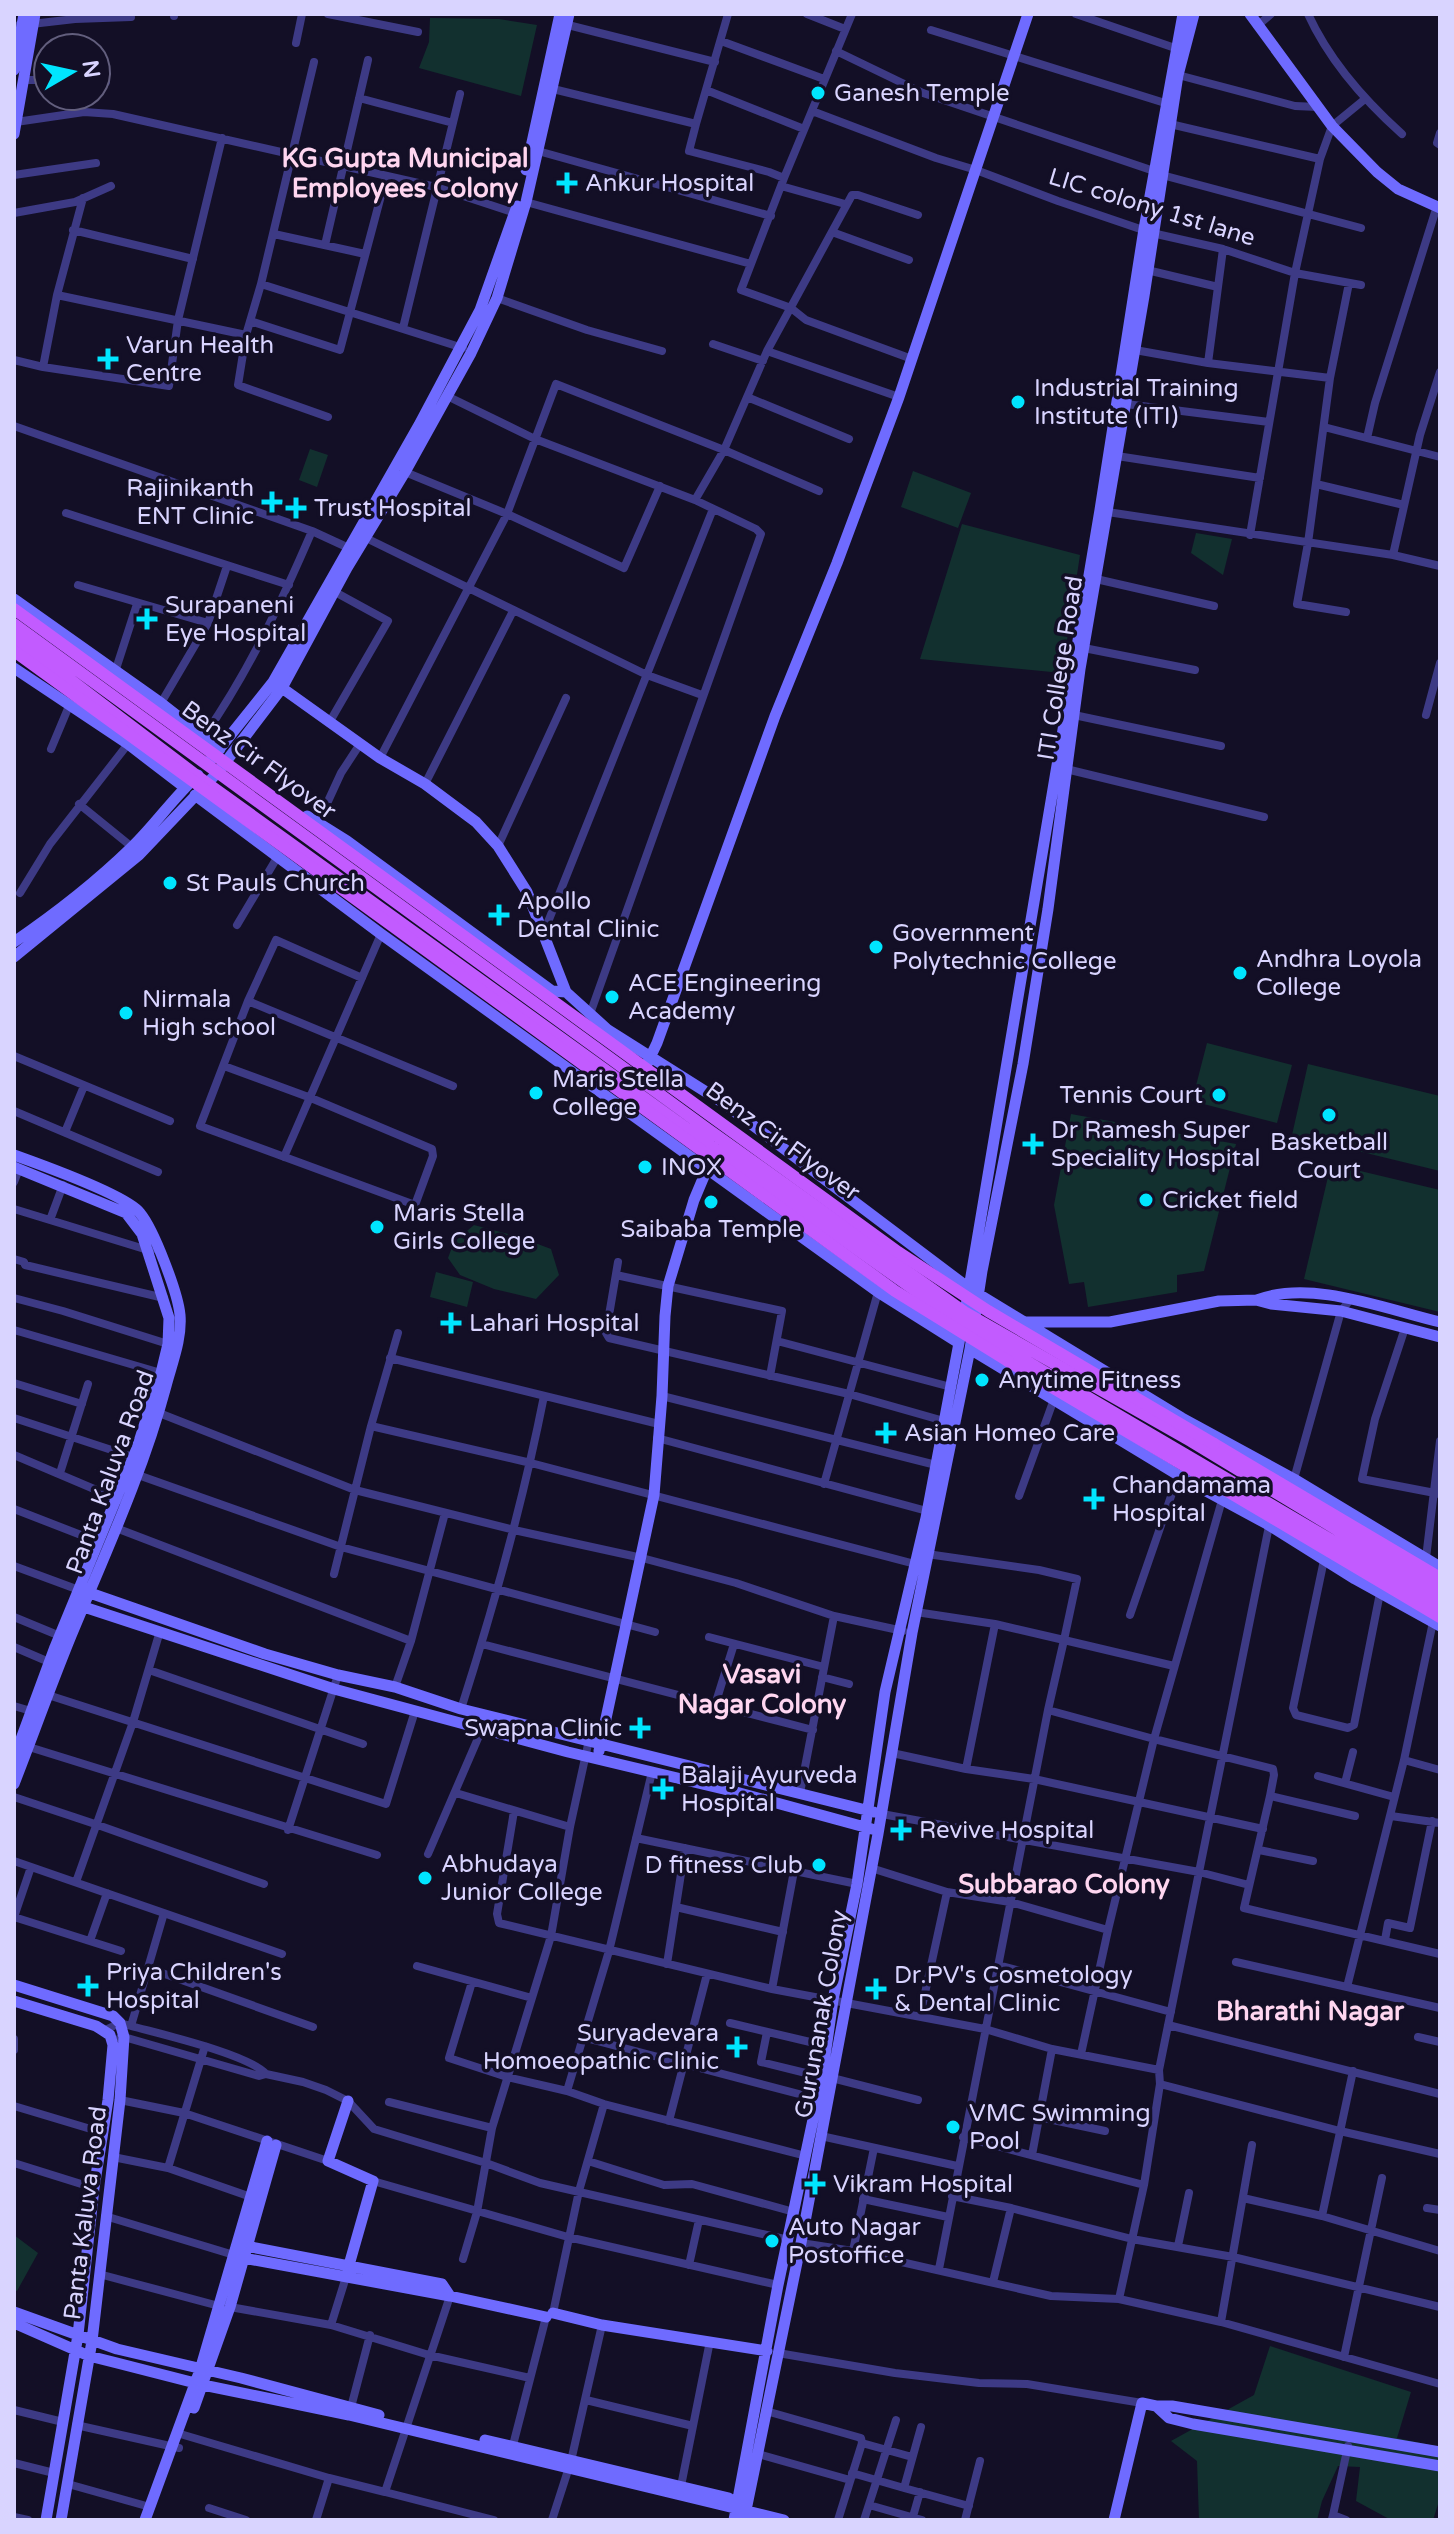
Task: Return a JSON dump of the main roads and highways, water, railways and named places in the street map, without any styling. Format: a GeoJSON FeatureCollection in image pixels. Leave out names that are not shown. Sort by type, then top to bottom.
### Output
{"type":"FeatureCollection","features":[{"type":"Feature","properties":{"kind":"main road","name":"Benz Cir Flyover"},"geometry":{"type":"LineString","coordinates":[[14,609],[898,1252],[988,1311],[1440,1578]]}},
{"type":"Feature","properties":{"kind":"main road"},"geometry":{"type":"LineString","coordinates":[[14,624],[969,1321],[1191,1441],[1440,1592]]}},
{"type":"Feature","properties":{"kind":"main road"},"geometry":{"type":"LineString","coordinates":[[14,637],[202,780],[715,1149],[969,1321],[1440,1604]]}},
{"type":"Feature","properties":{"kind":"main road"},"geometry":{"type":"LineString","coordinates":[[14,651],[882,1282],[1438,1622]]}},
{"type":"Feature","properties":{"kind":"place","name":"Ganesh Temple"},"geometry":{"type":"Point","coordinates":[818,93]}},
{"type":"Feature","properties":{"kind":"place","name":"Ankur Hospital"},"geometry":{"type":"Point","coordinates":[567,183]}},
{"type":"Feature","properties":{"kind":"place","name":"Varun Health Centre"},"geometry":{"type":"Point","coordinates":[108,359]}},
{"type":"Feature","properties":{"kind":"place","name":"Industrial Training Institute (ITI)"},"geometry":{"type":"Point","coordinates":[1018,402]}},
{"type":"Feature","properties":{"kind":"place","name":"Rajinikanth ENT Clinic"},"geometry":{"type":"Point","coordinates":[272,502]}},
{"type":"Feature","properties":{"kind":"place","name":"Trust Hospital"},"geometry":{"type":"Point","coordinates":[296,508]}},
{"type":"Feature","properties":{"kind":"place","name":"Surapaneni Eye Hospital"},"geometry":{"type":"Point","coordinates":[147,619]}},
{"type":"Feature","properties":{"kind":"place","name":"St Pauls Church"},"geometry":{"type":"Point","coordinates":[170,883]}},
{"type":"Feature","properties":{"kind":"place","name":"Apollo Dental Clinic"},"geometry":{"type":"Point","coordinates":[499,915]}},
{"type":"Feature","properties":{"kind":"place","name":"Government Polytechnic College"},"geometry":{"type":"Point","coordinates":[876,947]}},
{"type":"Feature","properties":{"kind":"place","name":"Andhra Loyola College"},"geometry":{"type":"Point","coordinates":[1240,973]}},
{"type":"Feature","properties":{"kind":"place","name":"ACE Engineering Academy"},"geometry":{"type":"Point","coordinates":[612,997]}},
{"type":"Feature","properties":{"kind":"place","name":"Nirmala High school"},"geometry":{"type":"Point","coordinates":[126,1013]}},
{"type":"Feature","properties":{"kind":"place","name":"Maris Stella College"},"geometry":{"type":"Point","coordinates":[536,1093]}},
{"type":"Feature","properties":{"kind":"place","name":"Tennis Court"},"geometry":{"type":"Point","coordinates":[1219,1095]}},
{"type":"Feature","properties":{"kind":"place","name":"Basketball Court"},"geometry":{"type":"Point","coordinates":[1329,1115]}},
{"type":"Feature","properties":{"kind":"place","name":"Dr Ramesh Super Speciality Hospital"},"geometry":{"type":"Point","coordinates":[1033,1144]}},
{"type":"Feature","properties":{"kind":"place","name":"INOX"},"geometry":{"type":"Point","coordinates":[645,1167]}},
{"type":"Feature","properties":{"kind":"place","name":"Cricket field"},"geometry":{"type":"Point","coordinates":[1146,1200]}},
{"type":"Feature","properties":{"kind":"place","name":"Saibaba Temple"},"geometry":{"type":"Point","coordinates":[711,1202]}},
{"type":"Feature","properties":{"kind":"place","name":"Maris Stella Girls College"},"geometry":{"type":"Point","coordinates":[377,1227]}},
{"type":"Feature","properties":{"kind":"place","name":"Lahari Hospital"},"geometry":{"type":"Point","coordinates":[451,1323]}},
{"type":"Feature","properties":{"kind":"place","name":"Anytime Fitness"},"geometry":{"type":"Point","coordinates":[982,1380]}},
{"type":"Feature","properties":{"kind":"place","name":"Asian Homeo Care"},"geometry":{"type":"Point","coordinates":[886,1433]}},
{"type":"Feature","properties":{"kind":"place","name":"Chandamama Hospital"},"geometry":{"type":"Point","coordinates":[1094,1499]}},
{"type":"Feature","properties":{"kind":"place","name":"Swapna Clinic"},"geometry":{"type":"Point","coordinates":[640,1728]}},
{"type":"Feature","properties":{"kind":"place","name":"Balaji Ayurveda Hospital"},"geometry":{"type":"Point","coordinates":[663,1789]}},
{"type":"Feature","properties":{"kind":"place","name":"Revive Hospital"},"geometry":{"type":"Point","coordinates":[901,1830]}},
{"type":"Feature","properties":{"kind":"place","name":"D fitness Club"},"geometry":{"type":"Point","coordinates":[819,1865]}},
{"type":"Feature","properties":{"kind":"place","name":"Abhudaya Junior College"},"geometry":{"type":"Point","coordinates":[425,1878]}},
{"type":"Feature","properties":{"kind":"place","name":"Priya Children's Hospital"},"geometry":{"type":"Point","coordinates":[88,1986]}},
{"type":"Feature","properties":{"kind":"place","name":"Dr.PV's Cosmetology & Dental Clinic"},"geometry":{"type":"Point","coordinates":[876,1989]}},
{"type":"Feature","properties":{"kind":"place","name":"Suryadevara Homoeopathic Clinic"},"geometry":{"type":"Point","coordinates":[737,2047]}},
{"type":"Feature","properties":{"kind":"place","name":"VMC Swimming Pool"},"geometry":{"type":"Point","coordinates":[953,2127]}},
{"type":"Feature","properties":{"kind":"place","name":"Vikram Hospital"},"geometry":{"type":"Point","coordinates":[815,2184]}},
{"type":"Feature","properties":{"kind":"place","name":"Auto Nagar Postoffice"},"geometry":{"type":"Point","coordinates":[772,2241]}},
{"type":"Feature","properties":{"kind":"district","name":"KG Gupta Municipal Employees Colony"},"geometry":{"type":"Point","coordinates":[405,173]}},
{"type":"Feature","properties":{"kind":"district","name":"Vasavi Nagar Colony"},"geometry":{"type":"Point","coordinates":[762,1689]}},
{"type":"Feature","properties":{"kind":"district","name":"Subbarao Colony"},"geometry":{"type":"Point","coordinates":[1064,1884]}},
{"type":"Feature","properties":{"kind":"district","name":"Bharathi Nagar"},"geometry":{"type":"Point","coordinates":[1310,2011]}}]}
